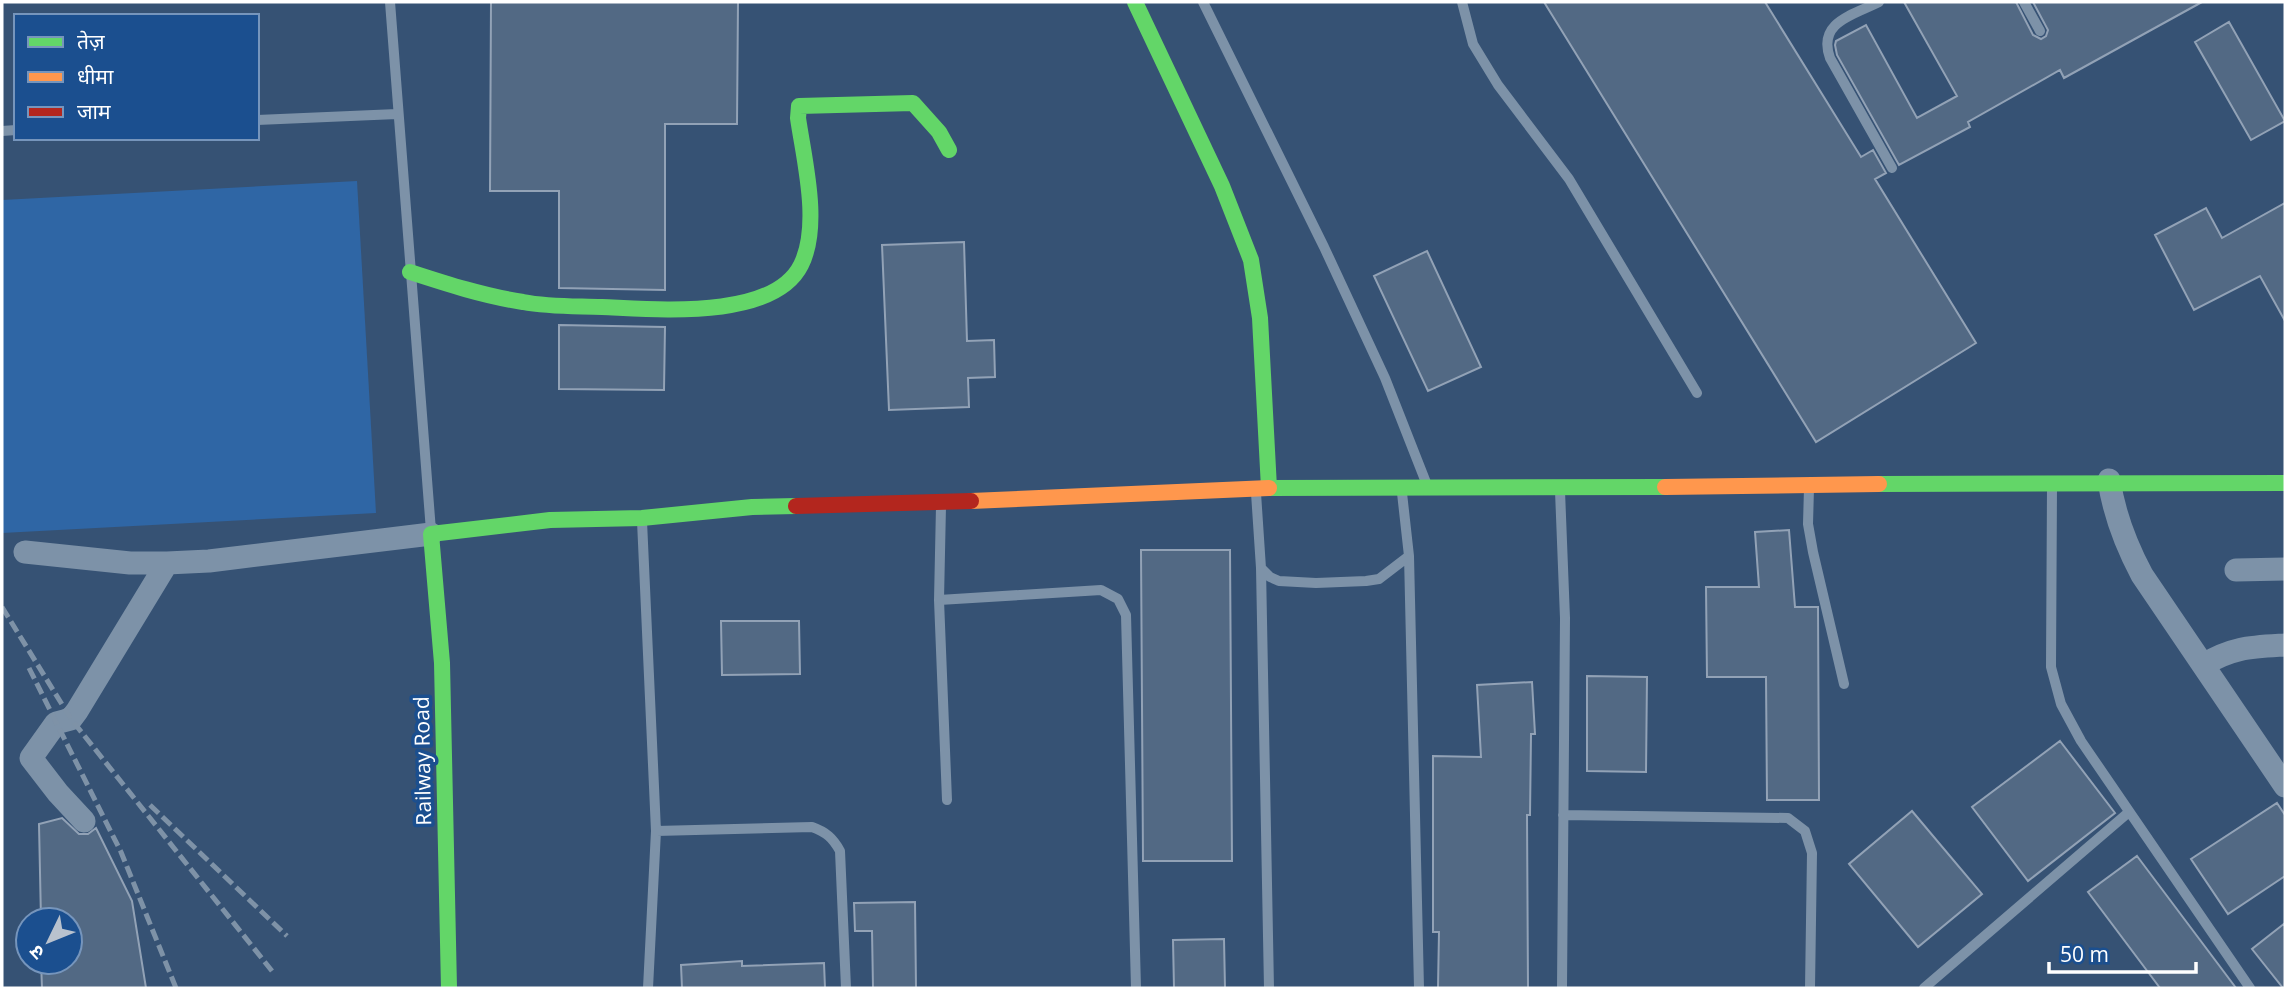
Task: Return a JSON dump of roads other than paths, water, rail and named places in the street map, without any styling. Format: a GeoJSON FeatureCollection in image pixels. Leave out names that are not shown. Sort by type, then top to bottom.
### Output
{"type":"FeatureCollection","features":[{"type":"Feature","properties":{"kind":"street"},"geometry":{"type":"LineString","coordinates":[[1135,2],[1222,186],[1251,260],[1260,318],[1263,489]]}},
{"type":"Feature","properties":{"kind":"street"},"geometry":{"type":"LineString","coordinates":[[410,272],[447,284],[539,306],[686,310],[751,301],[787,285],[801,266],[811,217],[798,118],[799,106],[913,103],[939,132],[949,150]]}},
{"type":"Feature","properties":{"kind":"street"},"geometry":{"type":"LineString","coordinates":[[2109,480],[2113,504],[2129,550],[2142,576],[2285,786]]}},
{"type":"Feature","properties":{"kind":"street"},"geometry":{"type":"LineString","coordinates":[[25,552],[130,563],[209,561],[550,520],[642,518],[752,507],[1263,489],[1429,490],[2109,480],[2285,482]]}},
{"type":"Feature","properties":{"kind":"street","name":"Railway Road"},"geometry":{"type":"LineString","coordinates":[[431,534],[442,663],[449,988]]}},
{"type":"Feature","properties":{"kind":"street"},"geometry":{"type":"LineString","coordinates":[[84,821],[31,758],[56,723],[71,719],[77,711],[167,563]]}},
{"type":"Feature","properties":{"kind":"street"},"geometry":{"type":"LineString","coordinates":[[2236,570],[2285,569]]}},
{"type":"Feature","properties":{"kind":"street"},"geometry":{"type":"LineString","coordinates":[[2203,665],[2222,653],[2241,648],[2285,645]]}},
{"type":"Feature","properties":{"kind":"lane"},"geometry":{"type":"LineString","coordinates":[[390,2],[431,534]]}},
{"type":"Feature","properties":{"kind":"lane"},"geometry":{"type":"LineString","coordinates":[[1203,2],[1324,247],[1385,378],[1429,490]]}},
{"type":"Feature","properties":{"kind":"lane"},"geometry":{"type":"LineString","coordinates":[[1462,2],[1473,44],[1498,85],[1570,179],[1696,393]]}},
{"type":"Feature","properties":{"kind":"lane"},"geometry":{"type":"LineString","coordinates":[[1879,2],[1839,22],[1828,32],[1825,44],[1830,58],[1892,168]]}},
{"type":"Feature","properties":{"kind":"lane"},"geometry":{"type":"LineString","coordinates":[[2024,2],[2040,31]]}},
{"type":"Feature","properties":{"kind":"lane"},"geometry":{"type":"LineString","coordinates":[[259,120],[397,114]]}},
{"type":"Feature","properties":{"kind":"lane"},"geometry":{"type":"LineString","coordinates":[[2052,481],[2051,667],[2061,704],[2081,741],[2250,988]]}},
{"type":"Feature","properties":{"kind":"lane"},"geometry":{"type":"LineString","coordinates":[[1809,485],[1808,524],[1844,684]]}},
{"type":"Feature","properties":{"kind":"lane"},"geometry":{"type":"LineString","coordinates":[[1560,488],[1564,618],[1562,988]]}},
{"type":"Feature","properties":{"kind":"lane"},"geometry":{"type":"LineString","coordinates":[[1263,489],[1261,568],[1269,988]]}},
{"type":"Feature","properties":{"kind":"lane"},"geometry":{"type":"LineString","coordinates":[[1402,489],[1409,556],[1419,988]]}},
{"type":"Feature","properties":{"kind":"lane"},"geometry":{"type":"LineString","coordinates":[[941,502],[940,600],[947,800]]}},
{"type":"Feature","properties":{"kind":"lane"},"geometry":{"type":"LineString","coordinates":[[642,518],[656,831],[648,988]]}},
{"type":"Feature","properties":{"kind":"lane"},"geometry":{"type":"LineString","coordinates":[[1261,568],[1279,581],[1366,581],[1379,579],[1409,556]]}},
{"type":"Feature","properties":{"kind":"lane"},"geometry":{"type":"LineString","coordinates":[[940,600],[1101,590],[1118,599],[1126,615],[1136,988]]}},
{"type":"Feature","properties":{"kind":"lane"},"geometry":{"type":"LineString","coordinates":[[1924,988],[2129,812]]}},
{"type":"Feature","properties":{"kind":"lane"},"geometry":{"type":"LineString","coordinates":[[1563,815],[1788,818],[1805,831],[1812,853],[1811,988]]}},
{"type":"Feature","properties":{"kind":"lane"},"geometry":{"type":"LineString","coordinates":[[656,831],[812,827],[824,832],[840,851],[846,988]]}},
{"type":"Feature","properties":{"kind":"railway"},"geometry":{"type":"LineString","coordinates":[[2,607],[71,719],[272,971]]}},
{"type":"Feature","properties":{"kind":"railway"},"geometry":{"type":"LineString","coordinates":[[29,668],[121,852],[176,988]]}},
{"type":"Feature","properties":{"kind":"railway"},"geometry":{"type":"LineString","coordinates":[[150,805],[287,936]]}}]}
